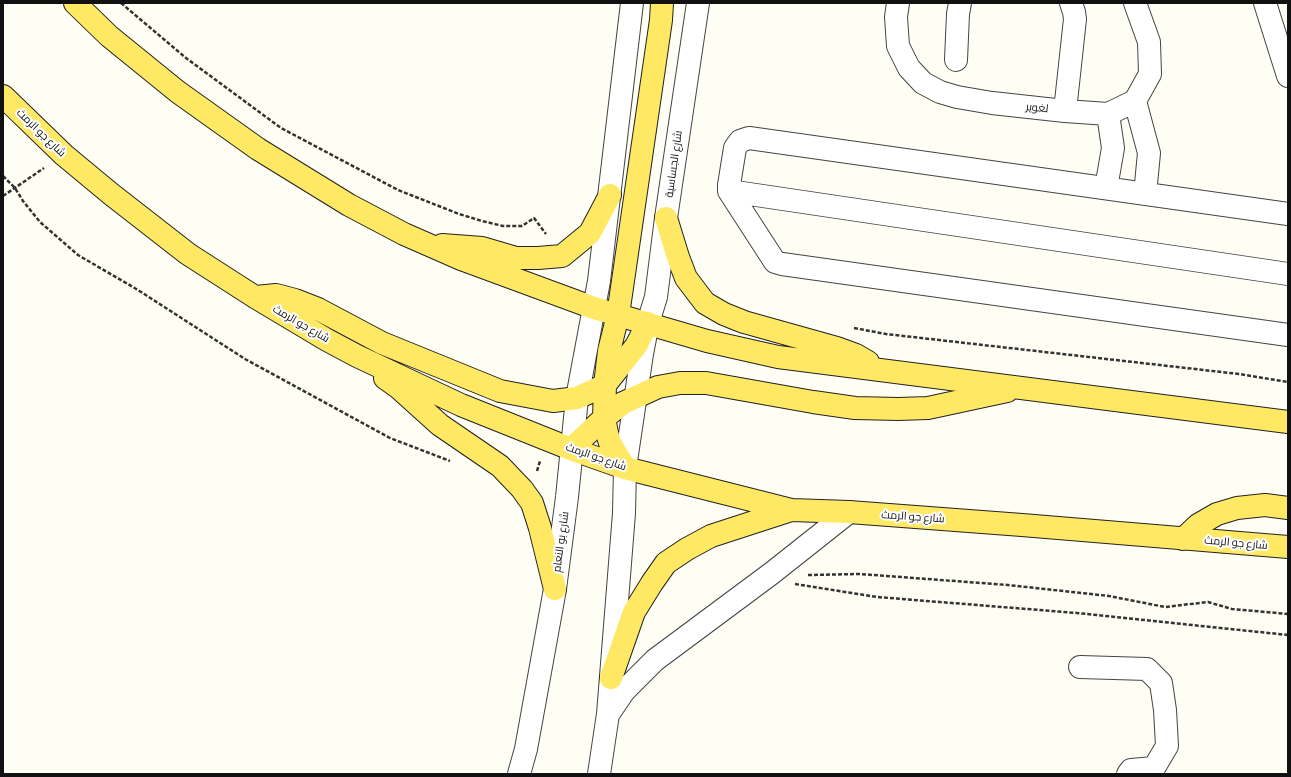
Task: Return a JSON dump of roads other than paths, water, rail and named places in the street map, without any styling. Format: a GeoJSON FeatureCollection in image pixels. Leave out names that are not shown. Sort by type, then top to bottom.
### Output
{"type":"FeatureCollection","features":[{"type":"Feature","properties":{"kind":"main road"},"geometry":{"type":"LineString","coordinates":[[75,3],[110,36],[178,92],[258,149],[349,205],[404,234],[461,259],[594,308],[707,341],[778,357],[1288,422]]}},
{"type":"Feature","properties":{"kind":"main road"},"geometry":{"type":"LineString","coordinates":[[625,468],[610,443],[604,418],[605,385],[609,351],[618,315],[661,20],[662,3]]}},
{"type":"Feature","properties":{"kind":"main road","name":"شارع جو الرمث"},"geometry":{"type":"LineString","coordinates":[[3,96],[64,155],[188,254],[255,297],[327,340],[461,405],[571,449],[625,468],[791,510],[849,512],[1288,547]]}},
{"type":"Feature","properties":{"kind":"main road"},"geometry":{"type":"LineString","coordinates":[[429,244],[482,248],[516,258],[562,256],[590,233],[610,195]]}},
{"type":"Feature","properties":{"kind":"main road"},"geometry":{"type":"LineString","coordinates":[[666,218],[686,278],[705,303],[724,314],[744,322],[843,350],[868,362],[876,369]]}},
{"type":"Feature","properties":{"kind":"main road"},"geometry":{"type":"LineString","coordinates":[[255,297],[276,295],[296,300],[318,309],[382,343],[500,391],[553,401],[577,398],[605,385],[636,346],[648,323]]}},
{"type":"Feature","properties":{"kind":"main road"},"geometry":{"type":"LineString","coordinates":[[358,356],[399,388],[440,425],[500,466],[522,488],[532,503],[540,528],[555,589]]}},
{"type":"Feature","properties":{"kind":"main road"},"geometry":{"type":"LineString","coordinates":[[571,449],[604,418],[623,403],[635,396],[658,387],[680,383],[706,383],[855,408],[898,409],[928,408],[1022,388]]}},
{"type":"Feature","properties":{"kind":"main road"},"geometry":{"type":"LineString","coordinates":[[1183,538],[1198,525],[1217,514],[1237,508],[1265,505],[1288,508]]}},
{"type":"Feature","properties":{"kind":"main road"},"geometry":{"type":"LineString","coordinates":[[611,678],[634,612],[652,582],[666,563],[687,549],[711,536],[791,510]]}},
{"type":"Feature","properties":{"kind":"street"},"geometry":{"type":"LineString","coordinates":[[594,308],[610,195],[632,3]]}},
{"type":"Feature","properties":{"kind":"street","name":"شارع الجساسية"},"geometry":{"type":"LineString","coordinates":[[648,323],[656,297],[666,218],[698,3]]}},
{"type":"Feature","properties":{"kind":"street","name":"لغوير"},"geometry":{"type":"LineString","coordinates":[[898,3],[896,17],[898,46],[909,68],[923,83],[940,92],[992,103],[1108,114],[1135,101]]}},
{"type":"Feature","properties":{"kind":"street"},"geometry":{"type":"LineString","coordinates":[[956,60],[958,14],[960,3]]}},
{"type":"Feature","properties":{"kind":"street"},"geometry":{"type":"LineString","coordinates":[[1065,111],[1075,19],[1071,3]]}},
{"type":"Feature","properties":{"kind":"street"},"geometry":{"type":"LineString","coordinates":[[1135,3],[1149,42],[1150,74],[1135,101],[1149,153],[1145,194]]}},
{"type":"Feature","properties":{"kind":"street"},"geometry":{"type":"LineString","coordinates":[[1265,3],[1288,76]]}},
{"type":"Feature","properties":{"kind":"street"},"geometry":{"type":"LineString","coordinates":[[1106,188],[1114,148],[1108,114]]}},
{"type":"Feature","properties":{"kind":"street"},"geometry":{"type":"LineString","coordinates":[[1288,214],[748,138],[740,141],[735,148],[729,191],[775,262],[782,264],[1288,335]]}},
{"type":"Feature","properties":{"kind":"street"},"geometry":{"type":"LineString","coordinates":[[729,191],[1288,274]]}},
{"type":"Feature","properties":{"kind":"street","name":"شارع بو النعام"},"geometry":{"type":"LineString","coordinates":[[519,774],[526,749],[555,589],[567,497],[577,398],[594,308]]}},
{"type":"Feature","properties":{"kind":"street"},"geometry":{"type":"LineString","coordinates":[[599,774],[608,714],[624,513],[625,468],[635,396],[648,323]]}},
{"type":"Feature","properties":{"kind":"street"},"geometry":{"type":"LineString","coordinates":[[608,714],[624,691],[655,660],[772,573],[849,512]]}},
{"type":"Feature","properties":{"kind":"street"},"geometry":{"type":"LineString","coordinates":[[1080,667],[1147,669],[1161,683],[1165,710],[1167,746],[1154,768],[1131,770],[1128,774]]}}]}
